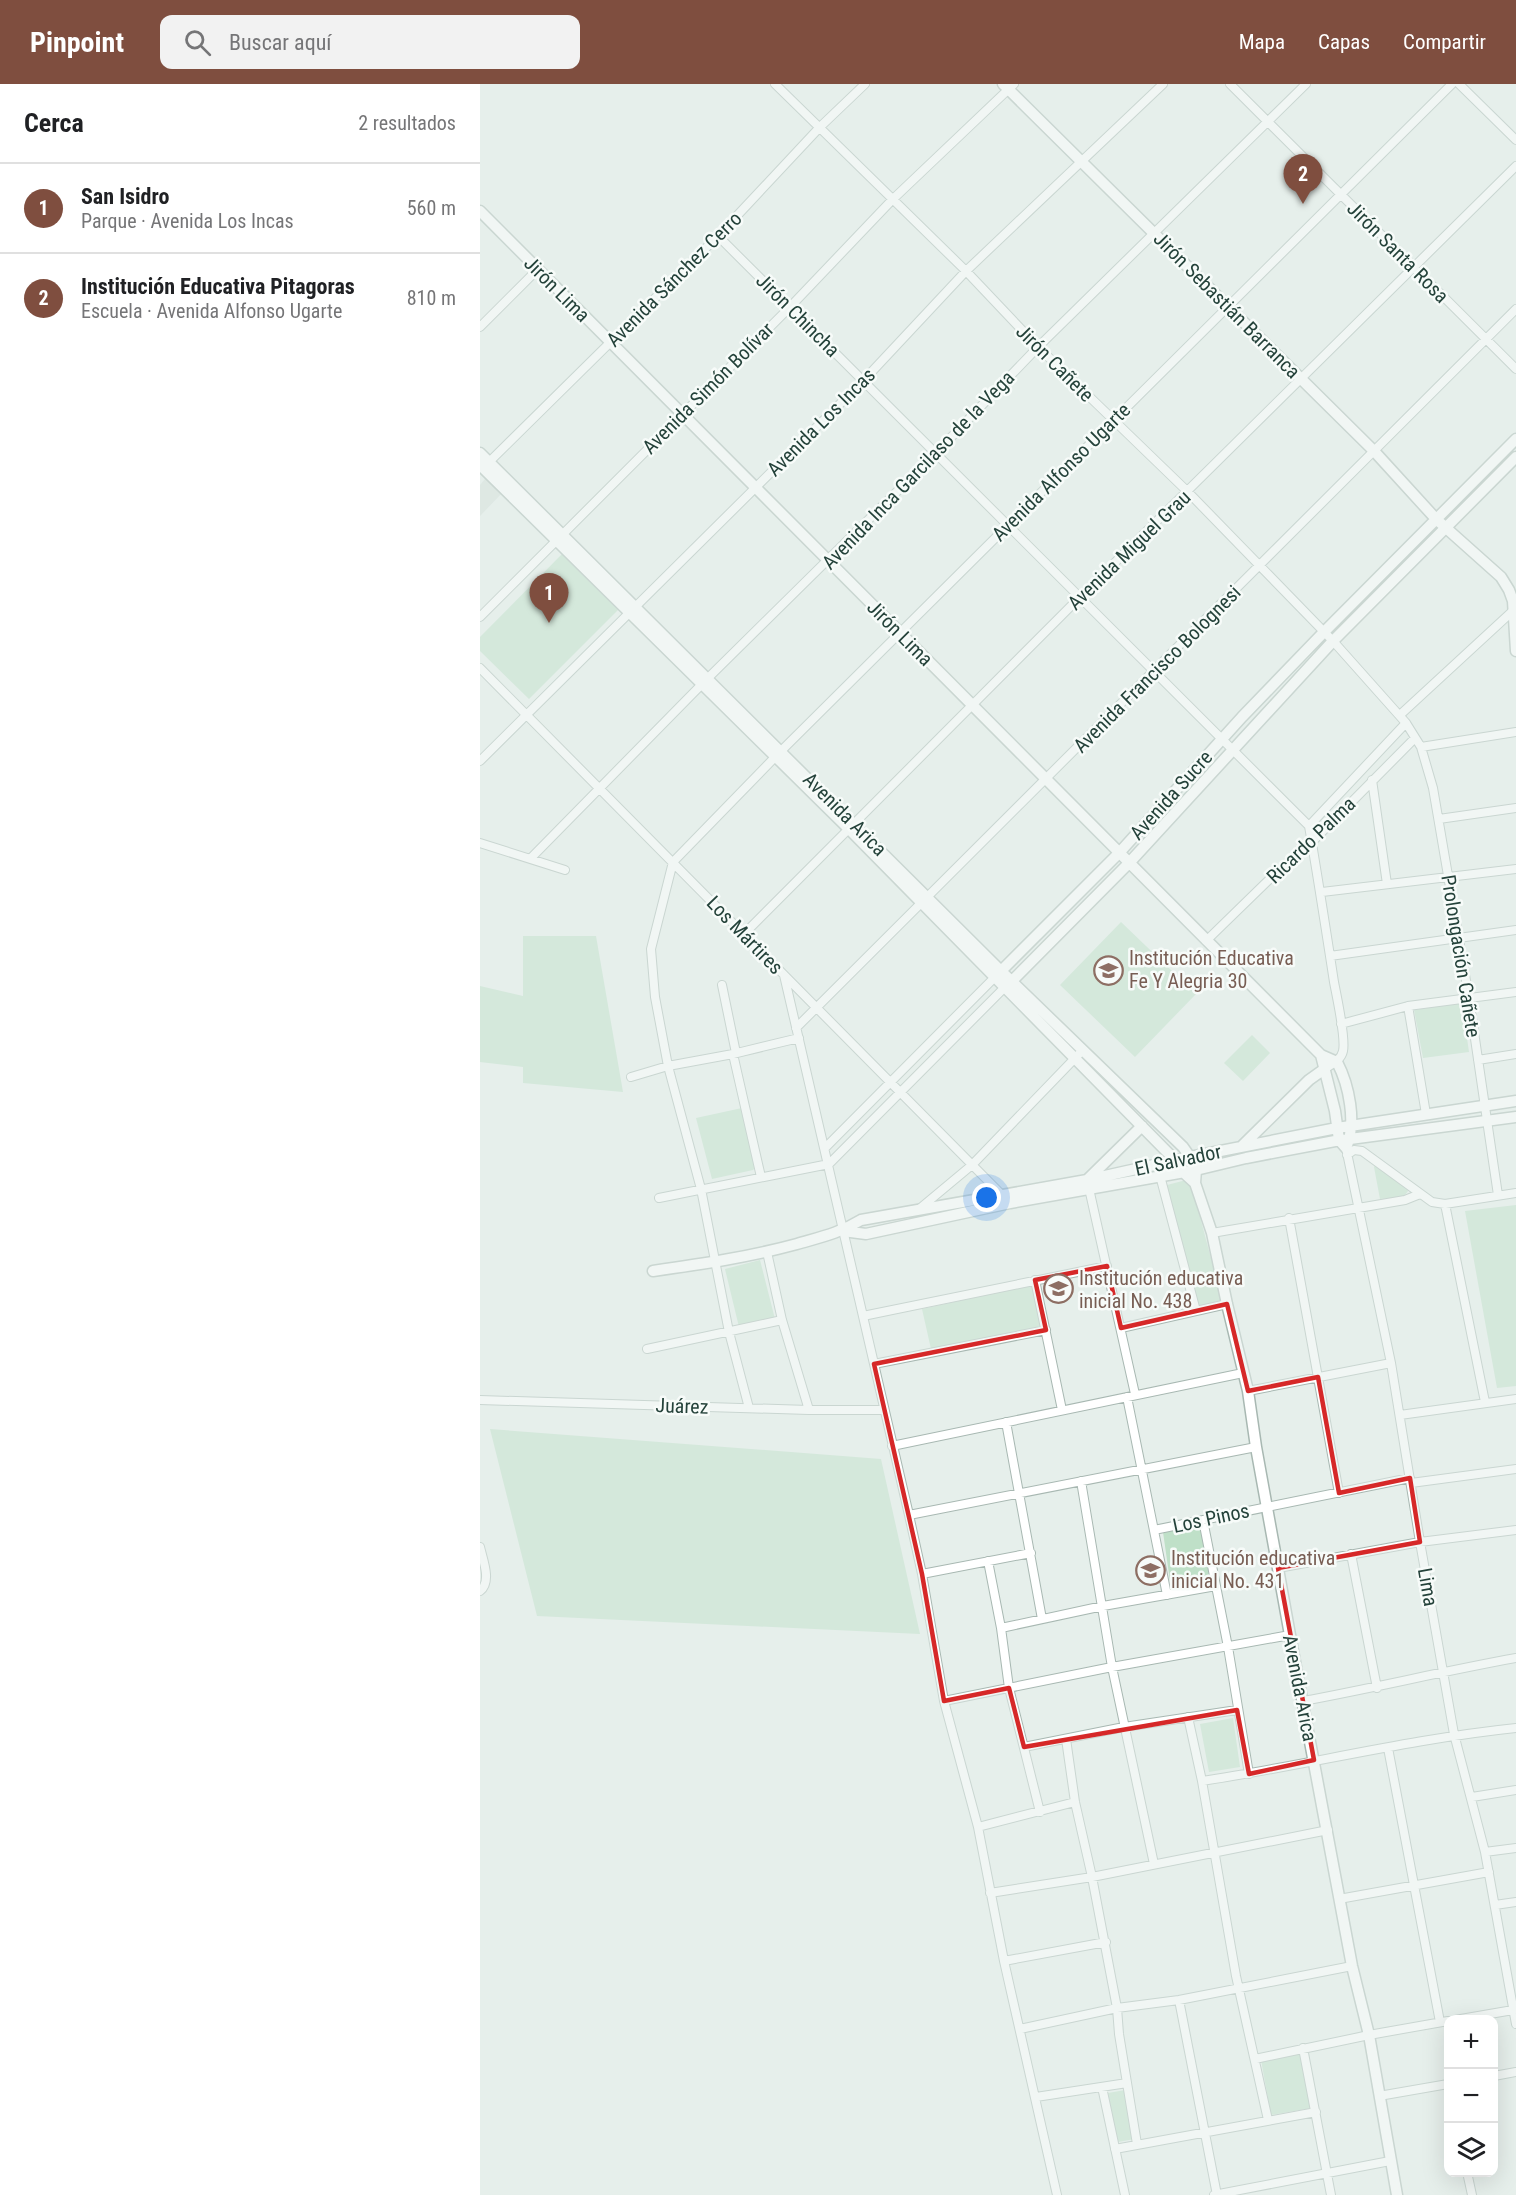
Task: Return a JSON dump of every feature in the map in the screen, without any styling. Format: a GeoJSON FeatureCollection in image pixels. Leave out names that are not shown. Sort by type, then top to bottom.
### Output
{"type":"FeatureCollection","features":[{"type":"Feature","properties":{"kind":"street","name":"Jirón Cañete"},"geometry":{"type":"LineString","coordinates":[[775,84],[966,271],[1038,347],[1188,492],[1333,641],[1401,714],[1406,723]]}},
{"type":"Feature","properties":{"kind":"street","name":"Avenida Sánchez Cerro"},"geometry":{"type":"LineString","coordinates":[[483,466],[718,236],[820,127],[865,84]]}},
{"type":"Feature","properties":{"kind":"street","name":"Avenida Los Incas"},"geometry":{"type":"LineString","coordinates":[[480,761],[864,380],[966,271],[1162,84]]}},
{"type":"Feature","properties":{"kind":"street","name":"Jirón Santa Rosa"},"geometry":{"type":"LineString","coordinates":[[1230,84],[1516,369]]}},
{"type":"Feature","properties":{"kind":"street","name":"Avenida Inca Garcilaso de la Vega"},"geometry":{"type":"LineString","coordinates":[[531,858],[705,681],[829,561],[1038,347],[1306,84]]}},
{"type":"Feature","properties":{"kind":"street","name":"Avenida Alfonso Ugarte"},"geometry":{"type":"LineString","coordinates":[[673,862],[899,633],[1452,84]]}},
{"type":"Feature","properties":{"kind":"street"},"geometry":{"type":"LineString","coordinates":[[1459,84],[1516,140]]}},
{"type":"Feature","properties":{"kind":"street","name":"Jirón Sebastián Barranca"},"geometry":{"type":"LineString","coordinates":[[1008,86],[1302,378],[1446,529],[1501,578],[1509,590],[1515,609]]}},
{"type":"Feature","properties":{"kind":"street","name":"Avenida Simón Bolívar"},"geometry":{"type":"LineString","coordinates":[[480,617],[790,307],[892,200],[1008,86]]}},
{"type":"Feature","properties":{"kind":"street","name":"Avenida Miguel Grau"},"geometry":{"type":"LineString","coordinates":[[744,934],[1080,597],[1516,166]]}},
{"type":"Feature","properties":{"kind":"street","name":"Jirón Lima"},"geometry":{"type":"LineString","coordinates":[[480,211],[1321,1056],[1337,1062]]}},
{"type":"Feature","properties":{"kind":"street","name":"Jirón Chincha"},"geometry":{"type":"LineString","coordinates":[[718,236],[1310,826]]}},
{"type":"Feature","properties":{"kind":"street"},"geometry":{"type":"LineString","coordinates":[[480,327],[537,270]]}},
{"type":"Feature","properties":{"kind":"street","name":"Avenida Francisco Bolognesi"},"geometry":{"type":"LineString","coordinates":[[796,1028],[1516,309]]}},
{"type":"Feature","properties":{"kind":"street","name":"Avenida Sucre"},"geometry":{"type":"LineString","coordinates":[[825,1148],[1119,853],[1222,739],[1324,632],[1516,440]]}},
{"type":"Feature","properties":{"kind":"street","name":"Avenida Arica"},"geometry":{"type":"LineString","coordinates":[[480,453],[483,466],[560,537],[998,974],[1083,1049],[1190,1157],[1196,1170],[1195,1183],[1212,1233],[1248,1391],[1290,1635],[1352,1966],[1369,2035],[1397,2195]]}},
{"type":"Feature","properties":{"kind":"street","name":"Avenida Sucre"},"geometry":{"type":"LineString","coordinates":[[829,1164],[1129,863],[1333,641],[1516,458]]}},
{"type":"Feature","properties":{"kind":"street"},"geometry":{"type":"LineString","coordinates":[[1515,609],[1516,651]]}},
{"type":"Feature","properties":{"kind":"street"},"geometry":{"type":"LineString","coordinates":[[1401,714],[1515,609]]}},
{"type":"Feature","properties":{"kind":"street","name":"Los Mártires"},"geometry":{"type":"LineString","coordinates":[[480,668],[1010,1203]]}},
{"type":"Feature","properties":{"kind":"street","name":"Prolongación Cañete"},"geometry":{"type":"LineString","coordinates":[[1406,723],[1421,747],[1429,769],[1439,819],[1469,998],[1498,1195]]}},
{"type":"Feature","properties":{"kind":"street","name":"Ricardo Palma"},"geometry":{"type":"LineString","coordinates":[[1310,826],[1406,723]]}},
{"type":"Feature","properties":{"kind":"street"},"geometry":{"type":"LineString","coordinates":[[1421,747],[1516,732]]}},
{"type":"Feature","properties":{"kind":"street","name":"Ricardo Palma"},"geometry":{"type":"LineString","coordinates":[[1206,941],[1280,869],[1312,842],[1415,738]]}},
{"type":"Feature","properties":{"kind":"street"},"geometry":{"type":"LineString","coordinates":[[1372,780],[1387,884]]}},
{"type":"Feature","properties":{"kind":"street"},"geometry":{"type":"LineString","coordinates":[[1439,819],[1516,808]]}},
{"type":"Feature","properties":{"kind":"street"},"geometry":{"type":"LineString","coordinates":[[1241,1147],[1308,1080],[1337,1062],[1343,1052],[1322,892],[1310,826]]}},
{"type":"Feature","properties":{"kind":"street"},"geometry":{"type":"LineString","coordinates":[[480,843],[565,870]]}},
{"type":"Feature","properties":{"kind":"street"},"geometry":{"type":"LineString","coordinates":[[673,862],[651,949],[655,997],[668,1066],[701,1189],[729,1332],[749,1408]]}},
{"type":"Feature","properties":{"kind":"street"},"geometry":{"type":"LineString","coordinates":[[1322,892],[1516,869]]}},
{"type":"Feature","properties":{"kind":"street"},"geometry":{"type":"LineString","coordinates":[[1330,956],[1516,930]]}},
{"type":"Feature","properties":{"kind":"street"},"geometry":{"type":"LineString","coordinates":[[784,975],[909,1515],[922,1574],[944,1701],[978,1827],[1004,1961],[1057,2195]]}},
{"type":"Feature","properties":{"kind":"street","name":"Avenida Arica"},"geometry":{"type":"LineString","coordinates":[[1009,984],[1075,1058],[1195,1183]]}},
{"type":"Feature","properties":{"kind":"street"},"geometry":{"type":"LineString","coordinates":[[722,985],[734,1054],[761,1177]]}},
{"type":"Feature","properties":{"kind":"street"},"geometry":{"type":"LineString","coordinates":[[1341,1024],[1408,1006],[1516,992]]}},
{"type":"Feature","properties":{"kind":"street"},"geometry":{"type":"LineString","coordinates":[[1408,1006],[1426,1114]]}},
{"type":"Feature","properties":{"kind":"street"},"geometry":{"type":"LineString","coordinates":[[631,1077],[668,1066],[734,1054],[799,1038]]}},
{"type":"Feature","properties":{"kind":"street"},"geometry":{"type":"LineString","coordinates":[[916,1211],[972,1165],[1083,1049]]}},
{"type":"Feature","properties":{"kind":"street"},"geometry":{"type":"LineString","coordinates":[[1478,1060],[1516,1054]]}},
{"type":"Feature","properties":{"kind":"street"},"geometry":{"type":"LineString","coordinates":[[1321,1056],[1323,1070],[1330,1088],[1337,1128],[1346,1146],[1362,1151],[1432,1203],[1445,1204],[1516,1193]]}},
{"type":"Feature","properties":{"kind":"street"},"geometry":{"type":"LineString","coordinates":[[1337,1062],[1347,1090],[1350,1126],[1346,1146]]}},
{"type":"Feature","properties":{"kind":"street","name":"El Salvador"},"geometry":{"type":"LineString","coordinates":[[843,1231],[866,1234],[1088,1185],[1157,1164],[1337,1128],[1516,1101]]}},
{"type":"Feature","properties":{"kind":"street","name":"El Salvador"},"geometry":{"type":"LineString","coordinates":[[653,1271],[715,1263],[767,1252],[843,1231],[861,1220],[1001,1195],[1160,1176],[1246,1158],[1346,1146],[1516,1117]]}},
{"type":"Feature","properties":{"kind":"street"},"geometry":{"type":"LineString","coordinates":[[1142,1126],[1088,1185],[1121,1328],[1142,1469],[1167,1595]]}},
{"type":"Feature","properties":{"kind":"street","name":"Lima"},"geometry":{"type":"LineString","coordinates":[[1346,1146],[1391,1363],[1454,1734],[1485,1852],[1513,1989],[1516,2024]]}},
{"type":"Feature","properties":{"kind":"street"},"geometry":{"type":"LineString","coordinates":[[659,1198],[829,1164]]}},
{"type":"Feature","properties":{"kind":"street"},"geometry":{"type":"LineString","coordinates":[[1157,1164],[1196,1311]]}},
{"type":"Feature","properties":{"kind":"street"},"geometry":{"type":"LineString","coordinates":[[1212,1233],[1289,1218],[1405,1200],[1420,1194]]}},
{"type":"Feature","properties":{"kind":"street"},"geometry":{"type":"LineString","coordinates":[[1445,1204],[1485,1402]]}},
{"type":"Feature","properties":{"kind":"street"},"geometry":{"type":"LineString","coordinates":[[1289,1218],[1339,1493]]}},
{"type":"Feature","properties":{"kind":"street"},"geometry":{"type":"LineString","coordinates":[[767,1252],[782,1320],[808,1410]]}},
{"type":"Feature","properties":{"kind":"street"},"geometry":{"type":"LineString","coordinates":[[863,1316],[1107,1266]]}},
{"type":"Feature","properties":{"kind":"street"},"geometry":{"type":"LineString","coordinates":[[1035,1280],[1062,1410]]}},
{"type":"Feature","properties":{"kind":"street"},"geometry":{"type":"LineString","coordinates":[[1121,1328],[1227,1304]]}},
{"type":"Feature","properties":{"kind":"street"},"geometry":{"type":"LineString","coordinates":[[647,1349],[782,1320]]}},
{"type":"Feature","properties":{"kind":"street"},"geometry":{"type":"LineString","coordinates":[[874,1364],[1046,1330]]}},
{"type":"Feature","properties":{"kind":"street"},"geometry":{"type":"LineString","coordinates":[[1248,1391],[1391,1363]]}},
{"type":"Feature","properties":{"kind":"street"},"geometry":{"type":"LineString","coordinates":[[892,1446],[1243,1373]]}},
{"type":"Feature","properties":{"kind":"street"},"geometry":{"type":"LineString","coordinates":[[1400,1415],[1516,1399]]}},
{"type":"Feature","properties":{"kind":"street","name":"Juárez"},"geometry":{"type":"LineString","coordinates":[[480,1400],[808,1410],[884,1410]]}},
{"type":"Feature","properties":{"kind":"street"},"geometry":{"type":"LineString","coordinates":[[1006,1422],[1042,1619]]}},
{"type":"Feature","properties":{"kind":"street"},"geometry":{"type":"LineString","coordinates":[[909,1515],[1020,1491],[1256,1447]]}},
{"type":"Feature","properties":{"kind":"street","name":"Los Pinos"},"geometry":{"type":"LineString","coordinates":[[1154,1530],[1410,1480],[1516,1469]]}},
{"type":"Feature","properties":{"kind":"street"},"geometry":{"type":"LineString","coordinates":[[1081,1481],[1112,1667],[1154,1864]]}},
{"type":"Feature","properties":{"kind":"street"},"geometry":{"type":"LineString","coordinates":[[1203,1520],[1228,1647],[1249,1773]]}},
{"type":"Feature","properties":{"kind":"street"},"geometry":{"type":"LineString","coordinates":[[1278,1568],[1420,1542],[1516,1530]]}},
{"type":"Feature","properties":{"kind":"street"},"geometry":{"type":"LineString","coordinates":[[480,1547],[486,1579],[484,1588],[480,1591]]}},
{"type":"Feature","properties":{"kind":"street"},"geometry":{"type":"LineString","coordinates":[[922,1574],[1031,1554]]}},
{"type":"Feature","properties":{"kind":"street"},"geometry":{"type":"LineString","coordinates":[[1351,1554],[1377,1688]]}},
{"type":"Feature","properties":{"kind":"street"},"geometry":{"type":"LineString","coordinates":[[988,1561],[1001,1628],[1009,1688],[1040,1812]]}},
{"type":"Feature","properties":{"kind":"street"},"geometry":{"type":"LineString","coordinates":[[1001,1628],[1103,1606],[1216,1586]]}},
{"type":"Feature","properties":{"kind":"street"},"geometry":{"type":"LineString","coordinates":[[944,1701],[1112,1667],[1290,1635]]}},
{"type":"Feature","properties":{"kind":"street"},"geometry":{"type":"LineString","coordinates":[[1303,1701],[1377,1688],[1444,1671],[1516,1658]]}},
{"type":"Feature","properties":{"kind":"street"},"geometry":{"type":"LineString","coordinates":[[1024,1747],[1124,1727],[1237,1710]]}},
{"type":"Feature","properties":{"kind":"street"},"geometry":{"type":"LineString","coordinates":[[1188,1718],[1202,1781],[1213,1852],[1240,1988],[1269,2120]]}},
{"type":"Feature","properties":{"kind":"street"},"geometry":{"type":"LineString","coordinates":[[1202,1781],[1454,1734],[1516,1728]]}},
{"type":"Feature","properties":{"kind":"street"},"geometry":{"type":"LineString","coordinates":[[1066,1738],[1075,1802],[1106,1942],[1137,2144]]}},
{"type":"Feature","properties":{"kind":"street"},"geometry":{"type":"LineString","coordinates":[[1256,2060],[1303,2048],[1444,2021],[1388,1748]]}},
{"type":"Feature","properties":{"kind":"street"},"geometry":{"type":"LineString","coordinates":[[1472,1797],[1516,1790]]}},
{"type":"Feature","properties":{"kind":"street"},"geometry":{"type":"LineString","coordinates":[[978,1827],[1075,1802]]}},
{"type":"Feature","properties":{"kind":"street"},"geometry":{"type":"LineString","coordinates":[[990,1893],[1092,1877],[1328,1830]]}},
{"type":"Feature","properties":{"kind":"street"},"geometry":{"type":"LineString","coordinates":[[1485,1852],[1516,1848]]}},
{"type":"Feature","properties":{"kind":"street"},"geometry":{"type":"LineString","coordinates":[[1339,1899],[1489,1872]]}},
{"type":"Feature","properties":{"kind":"street"},"geometry":{"type":"LineString","coordinates":[[1495,1905],[1516,1902]]}},
{"type":"Feature","properties":{"kind":"street"},"geometry":{"type":"LineString","coordinates":[[1004,1961],[1106,1942]]}},
{"type":"Feature","properties":{"kind":"street"},"geometry":{"type":"LineString","coordinates":[[1020,2029],[1117,2008],[1179,2000],[1352,1966]]}},
{"type":"Feature","properties":{"kind":"street"},"geometry":{"type":"LineString","coordinates":[[1179,2000],[1206,2132],[1215,2195],[1390,2161]]}},
{"type":"Feature","properties":{"kind":"street"},"geometry":{"type":"LineString","coordinates":[[1481,2015],[1513,2010]]}},
{"type":"Feature","properties":{"kind":"street"},"geometry":{"type":"LineString","coordinates":[[1303,2048],[1331,2195]]}},
{"type":"Feature","properties":{"kind":"street"},"geometry":{"type":"LineString","coordinates":[[1498,2075],[1516,2072]]}},
{"type":"Feature","properties":{"kind":"street"},"geometry":{"type":"LineString","coordinates":[[1036,2097],[1127,2083]]}},
{"type":"Feature","properties":{"kind":"street"},"geometry":{"type":"LineString","coordinates":[[1379,2096],[1444,2085]]}},
{"type":"Feature","properties":{"kind":"street"},"geometry":{"type":"LineString","coordinates":[[1102,2087],[1125,2195]]}},
{"type":"Feature","properties":{"kind":"street"},"geometry":{"type":"LineString","coordinates":[[1115,2149],[1316,2112]]}},
{"type":"Feature","properties":{"kind":"street"},"geometry":{"type":"LineString","coordinates":[[1468,2177],[1472,2195]]}},
{"type":"Feature","properties":{"kind":"highlighted area"},"geometry":{"type":"Polygon","coordinates":[[[1107,1266],[1121,1328],[1227,1304],[1248,1391],[1318,1377],[1339,1493],[1410,1478],[1420,1542],[1278,1568],[1314,1760],[1249,1774],[1237,1710],[1024,1747],[1009,1688],[944,1701],[922,1574],[874,1364],[1046,1330],[1035,1280],[1107,1266]]]}},
{"type":"Feature","properties":{"kind":"shaded area"},"geometry":{"type":"Polygon","coordinates":[[[485,479],[492,479],[504,491],[480,516],[480,485],[485,479]]]}},
{"type":"Feature","properties":{"kind":"green space"},"geometry":{"type":"Polygon","coordinates":[[[563,553],[618,610],[529,699],[480,651],[480,637],[563,553]]]}},
{"type":"Feature","properties":{"kind":"green space"},"geometry":{"type":"Polygon","coordinates":[[[1121,922],[1196,994],[1135,1057],[1060,985],[1121,922]]]}},
{"type":"Feature","properties":{"kind":"green space"},"geometry":{"type":"Polygon","coordinates":[[[523,936],[596,936],[623,1092],[523,1083],[523,1067],[480,1062],[480,986],[523,996],[523,936]]]}},
{"type":"Feature","properties":{"kind":"green space"},"geometry":{"type":"Polygon","coordinates":[[[1462,1003],[1469,1052],[1423,1058],[1414,1010],[1462,1003]]]}},
{"type":"Feature","properties":{"kind":"green space"},"geometry":{"type":"Polygon","coordinates":[[[1252,1035],[1270,1053],[1243,1081],[1224,1063],[1252,1035]]]}},
{"type":"Feature","properties":{"kind":"green space"},"geometry":{"type":"Polygon","coordinates":[[[742,1108],[755,1168],[712,1179],[696,1118],[742,1108]]]}},
{"type":"Feature","properties":{"kind":"green space"},"geometry":{"type":"Polygon","coordinates":[[[1376,1164],[1407,1188],[1406,1194],[1396,1198],[1380,1199],[1374,1167],[1376,1164]]]}},
{"type":"Feature","properties":{"kind":"green space"},"geometry":{"type":"Polygon","coordinates":[[[1190,1179],[1222,1300],[1199,1306],[1167,1185],[1190,1179]]]}},
{"type":"Feature","properties":{"kind":"green space"},"geometry":{"type":"Polygon","coordinates":[[[1516,1205],[1516,1386],[1497,1388],[1465,1211],[1516,1205]]]}},
{"type":"Feature","properties":{"kind":"green space"},"geometry":{"type":"Polygon","coordinates":[[[760,1260],[775,1319],[739,1327],[725,1269],[760,1260]]]}},
{"type":"Feature","properties":{"kind":"green space"},"geometry":{"type":"Polygon","coordinates":[[[1032,1285],[1041,1326],[931,1349],[922,1309],[1032,1285]]]}},
{"type":"Feature","properties":{"kind":"green space"},"geometry":{"type":"Polygon","coordinates":[[[490,1429],[881,1459],[920,1634],[537,1616],[490,1429]]]}},
{"type":"Feature","properties":{"kind":"green space"},"geometry":{"type":"Polygon","coordinates":[[[1200,1524],[1210,1582],[1171,1588],[1163,1532],[1200,1524]]]}},
{"type":"Feature","properties":{"kind":"green space"},"geometry":{"type":"Polygon","coordinates":[[[1233,1718],[1240,1767],[1209,1772],[1200,1724],[1233,1718]]]}},
{"type":"Feature","properties":{"kind":"green space"},"geometry":{"type":"Polygon","coordinates":[[[1300,2053],[1312,2108],[1271,2115],[1261,2060],[1300,2053]]]}},
{"type":"Feature","properties":{"kind":"green space"},"geometry":{"type":"Polygon","coordinates":[[[1131,2089],[1140,2138],[1118,2142],[1108,2093],[1131,2089]]]}},
{"type":"Feature","properties":{"kind":"place","name":"Institución Educativa Pitagoras"},"geometry":{"type":"Point","coordinates":[1303,204]}},
{"type":"Feature","properties":{"kind":"place","name":"San Isidro"},"geometry":{"type":"Point","coordinates":[549,623]}},
{"type":"Feature","properties":{"kind":"place","name":"Institución Educativa Fe Y Alegria 30"},"geometry":{"type":"Point","coordinates":[1108,970]}},
{"type":"Feature","properties":{"kind":"place","name":"Institución educativa inicial No. 438"},"geometry":{"type":"Point","coordinates":[1058,1289]}},
{"type":"Feature","properties":{"kind":"place","name":"Institución educativa inicial No. 431"},"geometry":{"type":"Point","coordinates":[1150,1570]}}]}
